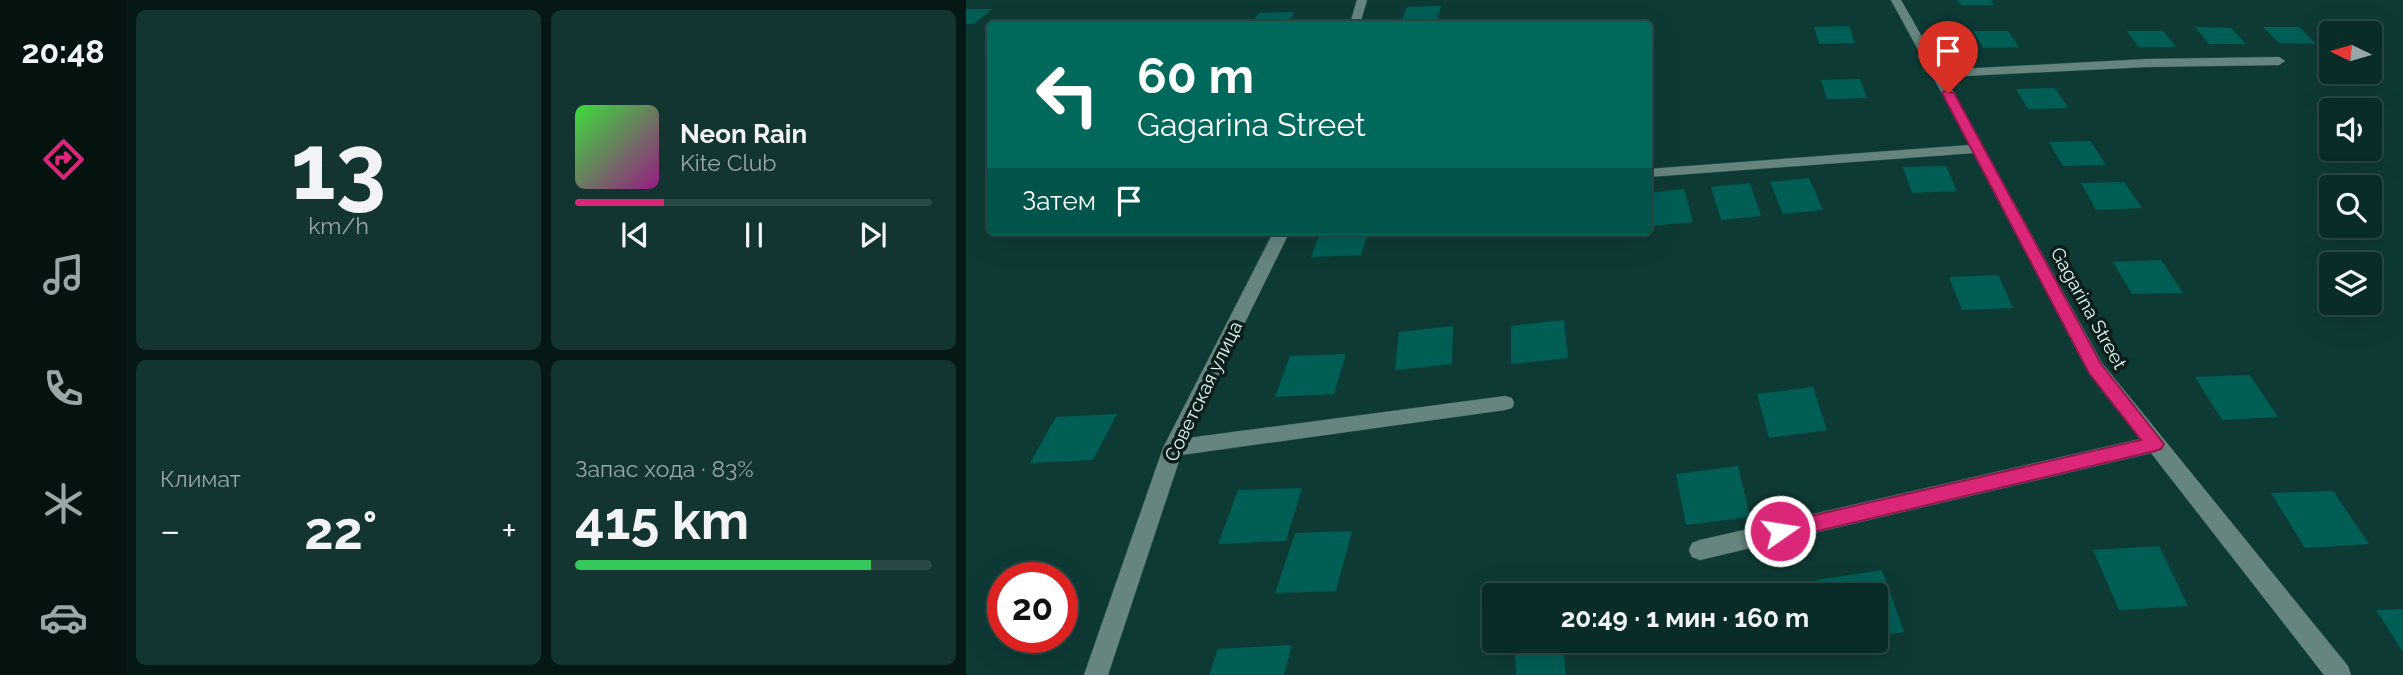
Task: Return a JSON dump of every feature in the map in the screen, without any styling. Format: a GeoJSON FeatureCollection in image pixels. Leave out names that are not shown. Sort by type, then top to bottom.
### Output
{"type":"FeatureCollection","features":[{"type":"Feature","properties":{"kind":"street"},"geometry":{"type":"LineString","coordinates":[[1356,21],[1362,0]]}},
{"type":"Feature","properties":{"kind":"street","name":"Gagarina Street"},"geometry":{"type":"LineString","coordinates":[[1896,0],[1979,149],[2095,368],[2339,675]]}},
{"type":"Feature","properties":{"kind":"street"},"geometry":{"type":"LineString","coordinates":[[1938,75],[2147,63],[2279,61]]}},
{"type":"Feature","properties":{"kind":"street"},"geometry":{"type":"LineString","coordinates":[[1652,173],[1979,149]]}},
{"type":"Feature","properties":{"kind":"street","name":"Советская улица"},"geometry":{"type":"LineString","coordinates":[[1096,675],[1173,448],[1280,235]]}},
{"type":"Feature","properties":{"kind":"street"},"geometry":{"type":"LineString","coordinates":[[1173,448],[1505,402]]}},
{"type":"Feature","properties":{"kind":"street"},"geometry":{"type":"LineString","coordinates":[[1700,550],[2155,444]]}},
{"type":"Feature","properties":{"kind":"building"},"geometry":{"type":"Polygon","coordinates":[[[1957,0],[1991,0],[1994,5],[1961,5],[1957,0]]]}},
{"type":"Feature","properties":{"kind":"building"},"geometry":{"type":"Polygon","coordinates":[[[1441,6],[1437,21],[1401,21],[1407,7],[1441,6]]]}},
{"type":"Feature","properties":{"kind":"building"},"geometry":{"type":"Polygon","coordinates":[[[966,9],[992,9],[974,24],[966,24],[966,9]]]}},
{"type":"Feature","properties":{"kind":"building"},"geometry":{"type":"Polygon","coordinates":[[[1294,12],[1289,21],[1253,21],[1259,13],[1294,12]]]}},
{"type":"Feature","properties":{"kind":"building"},"geometry":{"type":"Polygon","coordinates":[[[1849,26],[1855,43],[1819,44],[1814,27],[1849,26]]]}},
{"type":"Feature","properties":{"kind":"building"},"geometry":{"type":"Polygon","coordinates":[[[2195,27],[2231,28],[2246,44],[2209,44],[2195,27]]]}},
{"type":"Feature","properties":{"kind":"building"},"geometry":{"type":"Polygon","coordinates":[[[2263,27],[2299,27],[2316,44],[2279,43],[2263,27]]]}},
{"type":"Feature","properties":{"kind":"building"},"geometry":{"type":"Polygon","coordinates":[[[1973,31],[2008,31],[2019,47],[1983,48],[1973,31]]]}},
{"type":"Feature","properties":{"kind":"building"},"geometry":{"type":"Polygon","coordinates":[[[2127,31],[2163,31],[2176,47],[2139,47],[2127,31]]]}},
{"type":"Feature","properties":{"kind":"building"},"geometry":{"type":"Polygon","coordinates":[[[1860,79],[1867,98],[1827,99],[1821,80],[1860,79]]]}},
{"type":"Feature","properties":{"kind":"building"},"geometry":{"type":"Polygon","coordinates":[[[2055,88],[2068,108],[2028,109],[2016,89],[2055,88]]]}},
{"type":"Feature","properties":{"kind":"building"},"geometry":{"type":"Polygon","coordinates":[[[2090,141],[2106,165],[2063,166],[2049,142],[2090,141]]]}},
{"type":"Feature","properties":{"kind":"building"},"geometry":{"type":"Polygon","coordinates":[[[1946,166],[1957,191],[1912,193],[1903,167],[1946,166]]]}},
{"type":"Feature","properties":{"kind":"building"},"geometry":{"type":"Polygon","coordinates":[[[1809,178],[1823,210],[1783,214],[1770,182],[1809,178]]]}},
{"type":"Feature","properties":{"kind":"building"},"geometry":{"type":"Polygon","coordinates":[[[2124,182],[2142,208],[2096,210],[2081,183],[2124,182]]]}},
{"type":"Feature","properties":{"kind":"building"},"geometry":{"type":"Polygon","coordinates":[[[1750,183],[1761,216],[1721,220],[1711,187],[1750,183]]]}},
{"type":"Feature","properties":{"kind":"building"},"geometry":{"type":"Polygon","coordinates":[[[1684,189],[1693,222],[1652,226],[1652,193],[1684,189]]]}},
{"type":"Feature","properties":{"kind":"building"},"geometry":{"type":"Polygon","coordinates":[[[1319,235],[1368,235],[1361,255],[1311,257],[1319,235]]]}},
{"type":"Feature","properties":{"kind":"building"},"geometry":{"type":"Polygon","coordinates":[[[2161,260],[2183,293],[2132,294],[2113,262],[2161,260]]]}},
{"type":"Feature","properties":{"kind":"building"},"geometry":{"type":"Polygon","coordinates":[[[1998,275],[2013,308],[1962,310],[1949,277],[1998,275]]]}},
{"type":"Feature","properties":{"kind":"building"},"geometry":{"type":"Polygon","coordinates":[[[1564,320],[1568,358],[1511,364],[1511,326],[1564,320]]]}},
{"type":"Feature","properties":{"kind":"building"},"geometry":{"type":"Polygon","coordinates":[[[1453,326],[1452,364],[1395,370],[1399,332],[1453,326]]]}},
{"type":"Feature","properties":{"kind":"building"},"geometry":{"type":"Polygon","coordinates":[[[1346,354],[1334,394],[1275,397],[1290,356],[1346,354]]]}},
{"type":"Feature","properties":{"kind":"building"},"geometry":{"type":"Polygon","coordinates":[[[2250,375],[2278,417],[2222,420],[2195,377],[2250,375]]]}},
{"type":"Feature","properties":{"kind":"building"},"geometry":{"type":"Polygon","coordinates":[[[1813,387],[1827,430],[1769,438],[1757,394],[1813,387]]]}},
{"type":"Feature","properties":{"kind":"building"},"geometry":{"type":"Polygon","coordinates":[[[1117,414],[1093,460],[1030,463],[1056,417],[1117,414]]]}},
{"type":"Feature","properties":{"kind":"building"},"geometry":{"type":"Polygon","coordinates":[[[1738,466],[1750,517],[1686,525],[1676,474],[1738,466]]]}},
{"type":"Feature","properties":{"kind":"building"},"geometry":{"type":"Polygon","coordinates":[[[1302,488],[1286,541],[1218,544],[1238,490],[1302,488]]]}},
{"type":"Feature","properties":{"kind":"building"},"geometry":{"type":"Polygon","coordinates":[[[2333,491],[2369,544],[2305,548],[2271,493],[2333,491]]]}},
{"type":"Feature","properties":{"kind":"building"},"geometry":{"type":"Polygon","coordinates":[[[1352,531],[1336,591],[1275,593],[1295,533],[1352,531]]]}},
{"type":"Feature","properties":{"kind":"building"},"geometry":{"type":"Polygon","coordinates":[[[2159,546],[2188,606],[2119,610],[2093,550],[2159,546]]]}},
{"type":"Feature","properties":{"kind":"building"},"geometry":{"type":"Polygon","coordinates":[[[1882,570],[1887,583],[1817,583],[1816,580],[1882,570]]]}},
{"type":"Feature","properties":{"kind":"building"},"geometry":{"type":"Polygon","coordinates":[[[1888,587],[1904,632],[1888,634],[1888,587]]]}},
{"type":"Feature","properties":{"kind":"building"},"geometry":{"type":"Polygon","coordinates":[[[2403,609],[2403,652],[2376,610],[2403,609]]]}},
{"type":"Feature","properties":{"kind":"building"},"geometry":{"type":"Polygon","coordinates":[[[1292,645],[1284,675],[1209,675],[1218,649],[1292,645]]]}},
{"type":"Feature","properties":{"kind":"building"},"geometry":{"type":"Polygon","coordinates":[[[1515,653],[1564,653],[1566,675],[1516,675],[1515,653]]]}},
{"type":"Feature","properties":{"kind":"route"},"geometry":{"type":"LineString","coordinates":[[1780,531],[2155,444],[2095,368],[1948,93]]}}]}
